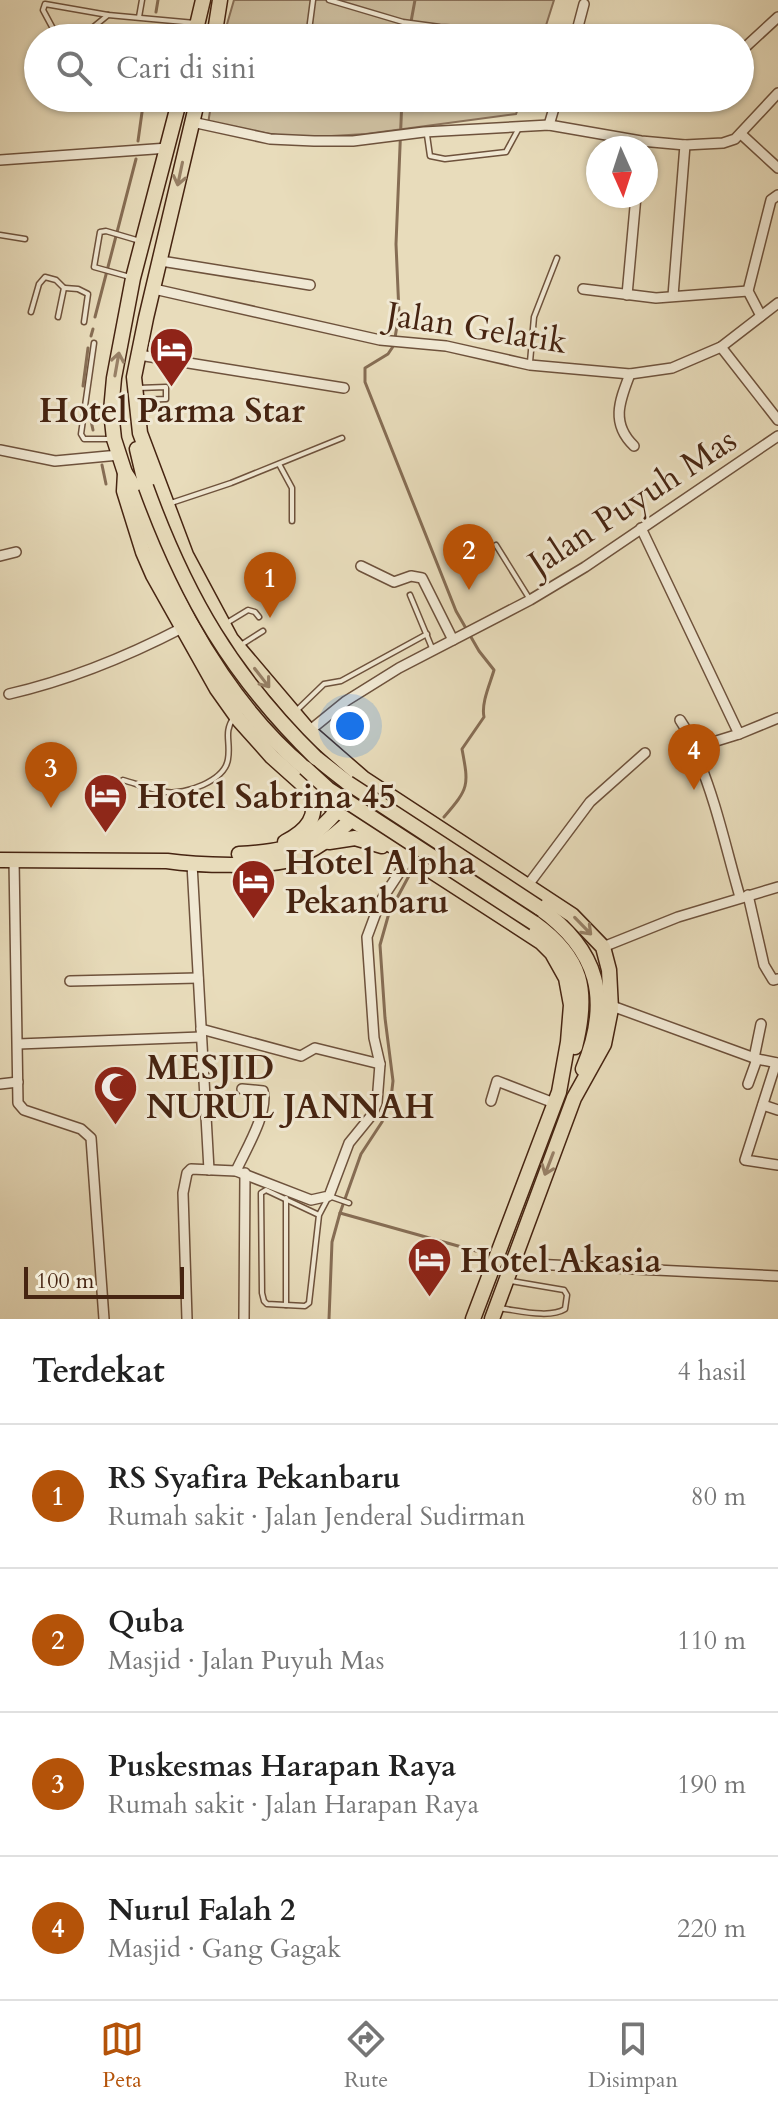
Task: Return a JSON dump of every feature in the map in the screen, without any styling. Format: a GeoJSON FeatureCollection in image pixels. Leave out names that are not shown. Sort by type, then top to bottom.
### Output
{"type":"FeatureCollection","features":[{"type":"Feature","properties":{"kind":"main road"},"geometry":{"type":"LineString","coordinates":[[198,24],[203,0]]}},
{"type":"Feature","properties":{"kind":"main road"},"geometry":{"type":"LineString","coordinates":[[216,24],[220,0]]}},
{"type":"Feature","properties":{"kind":"main road"},"geometry":{"type":"LineString","coordinates":[[177,112],[133,278],[111,411],[114,439],[125,473],[125,495],[143,552],[182,628],[236,715],[276,761],[310,791],[353,821],[531,934],[552,953],[566,978],[571,1022],[566,1092],[494,1313]]}},
{"type":"Feature","properties":{"kind":"main road"},"geometry":{"type":"LineString","coordinates":[[194,112],[134,377],[140,433],[165,505],[193,570],[223,625],[309,731],[363,778],[572,915],[603,947],[611,986],[608,1031],[599,1055],[566,1092]]}},
{"type":"Feature","properties":{"kind":"main road"},"geometry":{"type":"LineString","coordinates":[[140,433],[137,449],[141,490]]}},
{"type":"Feature","properties":{"kind":"main road"},"geometry":{"type":"LineString","coordinates":[[125,473],[141,490],[207,622],[237,667],[295,738],[348,783],[552,917],[580,946],[596,979],[598,1005],[591,1046],[566,1092],[473,1319]]}},
{"type":"Feature","properties":{"kind":"main road"},"geometry":{"type":"LineString","coordinates":[[276,761],[289,763],[297,769],[311,765],[316,752],[309,731]]}},
{"type":"Feature","properties":{"kind":"main road"},"geometry":{"type":"LineString","coordinates":[[167,861],[192,856],[279,850],[298,845],[337,810],[363,778]]}},
{"type":"Feature","properties":{"kind":"main road"},"geometry":{"type":"LineString","coordinates":[[307,852],[353,821],[379,789]]}},
{"type":"Feature","properties":{"kind":"main road"},"geometry":{"type":"LineString","coordinates":[[246,854],[286,842],[303,830],[314,815],[310,791]]}},
{"type":"Feature","properties":{"kind":"main road"},"geometry":{"type":"LineString","coordinates":[[433,872],[428,859],[405,841],[407,830],[413,825],[420,825],[441,838],[456,839]]}},
{"type":"Feature","properties":{"kind":"main road"},"geometry":{"type":"LineString","coordinates":[[7,860],[167,861],[192,864],[277,862],[342,838],[355,838],[405,855]]}},
{"type":"Feature","properties":{"kind":"street"},"geometry":{"type":"LineString","coordinates":[[579,24],[584,4]]}},
{"type":"Feature","properties":{"kind":"street"},"geometry":{"type":"LineString","coordinates":[[754,39],[778,17]]}},
{"type":"Feature","properties":{"kind":"street"},"geometry":{"type":"LineString","coordinates":[[658,145],[726,143],[741,134],[778,93]]}},
{"type":"Feature","properties":{"kind":"street"},"geometry":{"type":"LineString","coordinates":[[549,125],[553,112]]}},
{"type":"Feature","properties":{"kind":"street"},"geometry":{"type":"LineString","coordinates":[[192,122],[270,139],[353,141],[385,135],[549,125],[600,136]]}},
{"type":"Feature","properties":{"kind":"street"},"geometry":{"type":"LineString","coordinates":[[741,134],[778,168]]}},
{"type":"Feature","properties":{"kind":"street"},"geometry":{"type":"LineString","coordinates":[[673,296],[685,145]]}},
{"type":"Feature","properties":{"kind":"street"},"geometry":{"type":"LineString","coordinates":[[0,160],[168,148]]}},
{"type":"Feature","properties":{"kind":"street"},"geometry":{"type":"LineString","coordinates":[[761,316],[748,291],[771,200],[778,195]]}},
{"type":"Feature","properties":{"kind":"street"},"geometry":{"type":"LineString","coordinates":[[627,295],[635,208]]}},
{"type":"Feature","properties":{"kind":"street"},"geometry":{"type":"LineString","coordinates":[[161,261],[310,285]]}},
{"type":"Feature","properties":{"kind":"street","name":"Jalan Gelatik"},"geometry":{"type":"LineString","coordinates":[[154,289],[380,340],[446,346],[530,365],[630,374],[672,368],[721,347],[778,303]]}},
{"type":"Feature","properties":{"kind":"street"},"geometry":{"type":"LineString","coordinates":[[583,289],[656,298],[748,291]]}},
{"type":"Feature","properties":{"kind":"street"},"geometry":{"type":"LineString","coordinates":[[721,347],[778,420]]}},
{"type":"Feature","properties":{"kind":"street"},"geometry":{"type":"LineString","coordinates":[[139,355],[344,388]]}},
{"type":"Feature","properties":{"kind":"street"},"geometry":{"type":"LineString","coordinates":[[630,374],[618,417],[621,431],[634,446]]}},
{"type":"Feature","properties":{"kind":"street","name":"Jalan Puyuh Mas"},"geometry":{"type":"LineString","coordinates":[[309,731],[346,701],[399,668],[530,600],[585,567],[778,436]]}},
{"type":"Feature","properties":{"kind":"street"},"geometry":{"type":"LineString","coordinates":[[0,450],[55,461],[119,455]]}},
{"type":"Feature","properties":{"kind":"street"},"geometry":{"type":"LineString","coordinates":[[641,528],[739,734]]}},
{"type":"Feature","properties":{"kind":"street"},"geometry":{"type":"LineString","coordinates":[[0,556],[16,552]]}},
{"type":"Feature","properties":{"kind":"street"},"geometry":{"type":"LineString","coordinates":[[361,566],[392,582],[411,576],[422,578],[457,638]]}},
{"type":"Feature","properties":{"kind":"street"},"geometry":{"type":"LineString","coordinates":[[9,694],[88,671],[182,628]]}},
{"type":"Feature","properties":{"kind":"street"},"geometry":{"type":"LineString","coordinates":[[697,747],[778,718]]}},
{"type":"Feature","properties":{"kind":"street"},"geometry":{"type":"LineString","coordinates":[[680,720],[697,747],[696,754],[716,807],[764,965],[773,980],[778,979]]}},
{"type":"Feature","properties":{"kind":"street"},"geometry":{"type":"LineString","coordinates":[[528,885],[590,802],[645,753]]}},
{"type":"Feature","properties":{"kind":"street"},"geometry":{"type":"LineString","coordinates":[[187,1319],[183,1193],[185,1177],[191,1169],[240,1172],[311,1200],[331,1197],[349,1143],[371,1116],[377,1103],[380,1064],[372,1024],[367,937],[380,902],[405,855]]}},
{"type":"Feature","properties":{"kind":"street"},"geometry":{"type":"LineString","coordinates":[[7,860],[21,1107],[81,1129],[91,1138],[104,1319]]}},
{"type":"Feature","properties":{"kind":"street"},"geometry":{"type":"LineString","coordinates":[[192,864],[209,1170]]}},
{"type":"Feature","properties":{"kind":"street"},"geometry":{"type":"LineString","coordinates":[[603,947],[678,917],[778,887]]}},
{"type":"Feature","properties":{"kind":"street"},"geometry":{"type":"LineString","coordinates":[[70,981],[198,978]]}},
{"type":"Feature","properties":{"kind":"street"},"geometry":{"type":"LineString","coordinates":[[612,1006],[756,1059],[777,1063],[745,1160],[778,1165]]}},
{"type":"Feature","properties":{"kind":"street"},"geometry":{"type":"LineString","coordinates":[[748,1084],[756,1059],[761,1024]]}},
{"type":"Feature","properties":{"kind":"street"},"geometry":{"type":"LineString","coordinates":[[18,1044],[201,1033],[301,1056],[315,1048],[380,1064]]}},
{"type":"Feature","properties":{"kind":"street"},"geometry":{"type":"LineString","coordinates":[[491,1101],[497,1081],[566,1092]]}},
{"type":"Feature","properties":{"kind":"street"},"geometry":{"type":"LineString","coordinates":[[0,1084],[18,1082]]}},
{"type":"Feature","properties":{"kind":"street"},"geometry":{"type":"LineString","coordinates":[[242,1089],[263,1091],[265,1097],[240,1172],[244,1319]]}},
{"type":"Feature","properties":{"kind":"street"},"geometry":{"type":"LineString","coordinates":[[763,1105],[778,1110]]}},
{"type":"Feature","properties":{"kind":"street"},"geometry":{"type":"LineString","coordinates":[[512,1263],[778,1276]]}},
{"type":"Feature","properties":{"kind":"lane"},"geometry":{"type":"LineString","coordinates":[[139,17],[142,0]]}},
{"type":"Feature","properties":{"kind":"lane"},"geometry":{"type":"LineString","coordinates":[[310,24],[313,0]]}},
{"type":"Feature","properties":{"kind":"lane"},"geometry":{"type":"LineString","coordinates":[[329,0],[418,24]]}},
{"type":"Feature","properties":{"kind":"lane"},"geometry":{"type":"LineString","coordinates":[[50,24],[43,10],[44,4],[168,24]]}},
{"type":"Feature","properties":{"kind":"lane"},"geometry":{"type":"LineString","coordinates":[[97,24],[108,15]]}},
{"type":"Feature","properties":{"kind":"lane"},"geometry":{"type":"LineString","coordinates":[[425,132],[430,156],[445,159],[506,152],[520,126]]}},
{"type":"Feature","properties":{"kind":"lane"},"geometry":{"type":"LineString","coordinates":[[133,278],[93,265],[100,232],[142,241]]}},
{"type":"Feature","properties":{"kind":"lane"},"geometry":{"type":"LineString","coordinates":[[0,235],[25,239]]}},
{"type":"Feature","properties":{"kind":"lane"},"geometry":{"type":"LineString","coordinates":[[530,365],[534,317],[557,258]]}},
{"type":"Feature","properties":{"kind":"lane"},"geometry":{"type":"LineString","coordinates":[[31,312],[41,279],[45,277],[56,280],[64,288],[82,289],[88,294],[84,322]]}},
{"type":"Feature","properties":{"kind":"lane"},"geometry":{"type":"LineString","coordinates":[[58,317],[64,288]]}},
{"type":"Feature","properties":{"kind":"lane"},"geometry":{"type":"LineString","coordinates":[[94,343],[81,434],[84,439],[114,439]]}},
{"type":"Feature","properties":{"kind":"lane"},"geometry":{"type":"LineString","coordinates":[[166,387],[166,399],[136,394],[166,387]]}},
{"type":"Feature","properties":{"kind":"lane"},"geometry":{"type":"LineString","coordinates":[[165,505],[342,438]]}},
{"type":"Feature","properties":{"kind":"lane"},"geometry":{"type":"LineString","coordinates":[[279,464],[292,488],[292,521]]}},
{"type":"Feature","properties":{"kind":"lane"},"geometry":{"type":"LineString","coordinates":[[496,545],[530,600]]}},
{"type":"Feature","properties":{"kind":"lane"},"geometry":{"type":"LineString","coordinates":[[410,595],[433,650]]}},
{"type":"Feature","properties":{"kind":"lane"},"geometry":{"type":"LineString","coordinates":[[223,625],[248,610],[259,617]]}},
{"type":"Feature","properties":{"kind":"lane"},"geometry":{"type":"LineString","coordinates":[[238,647],[263,631]]}},
{"type":"Feature","properties":{"kind":"lane"},"geometry":{"type":"LineString","coordinates":[[293,713],[324,684],[341,681],[427,634]]}},
{"type":"Feature","properties":{"kind":"lane"},"geometry":{"type":"LineString","coordinates":[[123,780],[167,793],[188,791],[217,776],[228,760],[227,727],[236,715]]}},
{"type":"Feature","properties":{"kind":"lane"},"geometry":{"type":"LineString","coordinates":[[319,1215],[266,1190],[261,1193],[262,1296],[267,1304],[305,1306],[309,1303],[319,1215],[331,1197],[349,1203]]}},
{"type":"Feature","properties":{"kind":"lane"},"geometry":{"type":"LineString","coordinates":[[286,1198],[286,1305]]}},
{"type":"Feature","properties":{"kind":"lane"},"geometry":{"type":"LineString","coordinates":[[494,1313],[550,1314],[565,1309],[567,1295],[564,1290],[506,1280]]}},
{"type":"Feature","properties":{"kind":"shaded area"},"geometry":{"type":"Polygon","coordinates":[[[234,0],[554,0],[546,24],[227,24],[234,0]]]}},
{"type":"Feature","properties":{"kind":"shaded area"},"geometry":{"type":"Polygon","coordinates":[[[210,112],[517,112],[366,134],[297,138],[208,124],[210,112]]]}},
{"type":"Feature","properties":{"kind":"waterway"},"geometry":{"type":"LineString","coordinates":[[156,12],[158,0]]}},
{"type":"Feature","properties":{"kind":"waterway"},"geometry":{"type":"LineString","coordinates":[[411,24],[415,0]]}},
{"type":"Feature","properties":{"kind":"waterway"},"geometry":{"type":"LineString","coordinates":[[138,141],[142,112]]}},
{"type":"Feature","properties":{"kind":"waterway"},"geometry":{"type":"LineString","coordinates":[[395,338],[399,313],[396,244],[401,112]]}},
{"type":"Feature","properties":{"kind":"waterway"},"geometry":{"type":"LineString","coordinates":[[95,317],[136,159]]}},
{"type":"Feature","properties":{"kind":"waterway"},"geometry":{"type":"LineString","coordinates":[[91,336],[93,329]]}},
{"type":"Feature","properties":{"kind":"waterway"},"geometry":{"type":"LineString","coordinates":[[394,345],[388,354],[365,368],[365,382],[456,611],[494,670],[485,700],[484,717],[462,749],[466,771],[463,792],[444,817]]}},
{"type":"Feature","properties":{"kind":"waterway"},"geometry":{"type":"LineString","coordinates":[[83,386],[88,348]]}},
{"type":"Feature","properties":{"kind":"waterway"},"geometry":{"type":"LineString","coordinates":[[90,416],[93,430]]}},
{"type":"Feature","properties":{"kind":"waterway"},"geometry":{"type":"LineString","coordinates":[[102,465],[106,484]]}},
{"type":"Feature","properties":{"kind":"waterway"},"geometry":{"type":"LineString","coordinates":[[329,1319],[332,1242],[340,1213],[361,1154],[382,1122],[391,1098],[393,1081],[380,945],[389,913],[411,872]]}},
{"type":"Feature","properties":{"kind":"waterway"},"geometry":{"type":"LineString","coordinates":[[340,1213],[476,1251]]}},
{"type":"Feature","properties":{"kind":"place","name":"Hotel Parma Star"},"geometry":{"type":"Point","coordinates":[172,389]}},
{"type":"Feature","properties":{"kind":"place","name":"Quba"},"geometry":{"type":"Point","coordinates":[469,590]}},
{"type":"Feature","properties":{"kind":"place","name":"RS Syafira Pekanbaru"},"geometry":{"type":"Point","coordinates":[270,618]}},
{"type":"Feature","properties":{"kind":"place","name":"Nurul Falah 2"},"geometry":{"type":"Point","coordinates":[694,790]}},
{"type":"Feature","properties":{"kind":"place","name":"Puskesmas Harapan Raya"},"geometry":{"type":"Point","coordinates":[51,808]}},
{"type":"Feature","properties":{"kind":"place","name":"Hotel Sabrina 45"},"geometry":{"type":"Point","coordinates":[106,835]}},
{"type":"Feature","properties":{"kind":"place","name":"Hotel Alpha Pekanbaru"},"geometry":{"type":"Point","coordinates":[254,921]}},
{"type":"Feature","properties":{"kind":"place","name":"MESJID NURUL JANNAH"},"geometry":{"type":"Point","coordinates":[115,1126]}},
{"type":"Feature","properties":{"kind":"place","name":"Hotel Akasia"},"geometry":{"type":"Point","coordinates":[429,1299]}}]}
